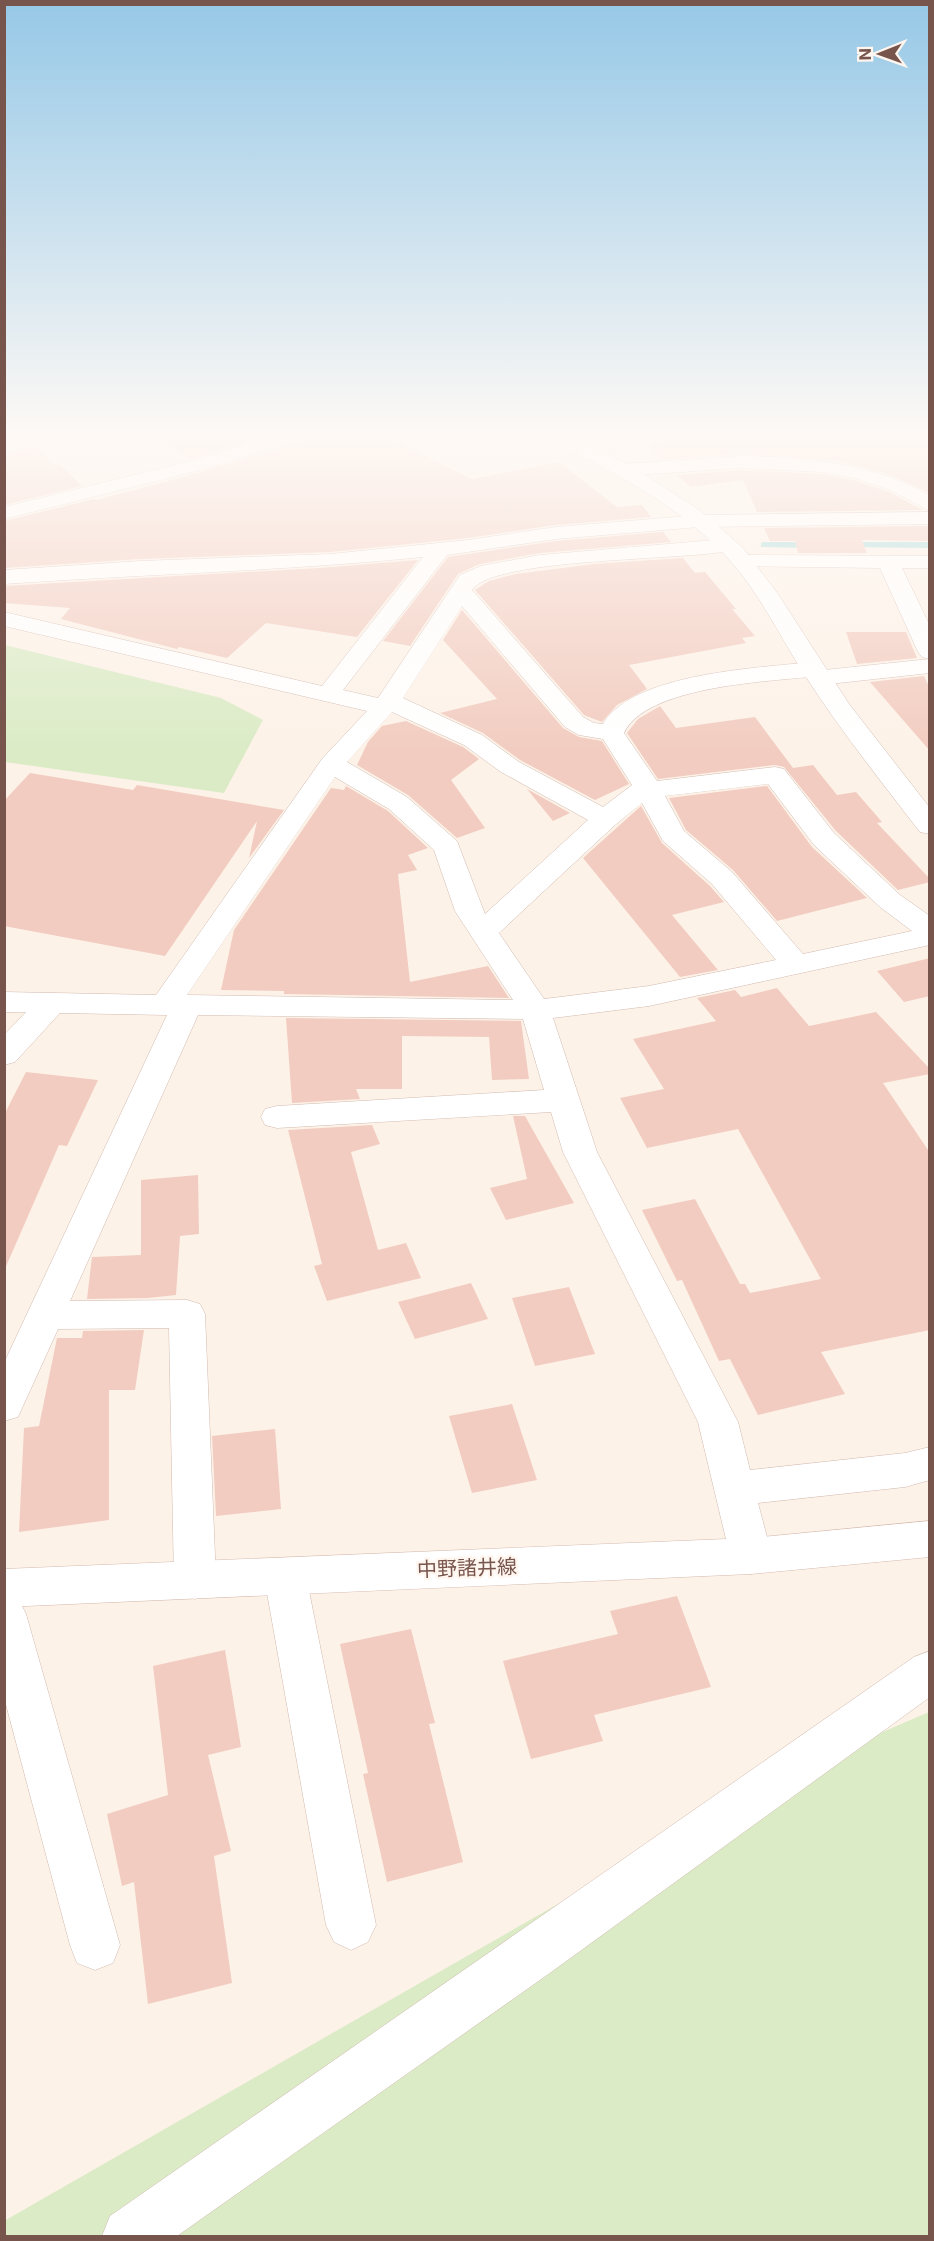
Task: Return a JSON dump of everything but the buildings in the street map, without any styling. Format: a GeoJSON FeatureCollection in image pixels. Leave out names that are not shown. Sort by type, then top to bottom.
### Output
{"type":"FeatureCollection","features":[{"type":"Feature","properties":{"kind":"street"},"geometry":{"type":"LineString","coordinates":[[4,577],[140,568],[330,560],[494,542]]}},
{"type":"Feature","properties":{"kind":"street"},"geometry":{"type":"LineString","coordinates":[[722,542],[769,594],[816,673],[856,732],[930,826]]}},
{"type":"Feature","properties":{"kind":"street"},"geometry":{"type":"LineString","coordinates":[[328,694],[440,549]]}},
{"type":"Feature","properties":{"kind":"street"},"geometry":{"type":"LineString","coordinates":[[4,1406],[46,1315],[176,1005],[331,764],[386,704],[468,580],[489,571],[540,561],[734,553],[888,562],[930,562]]}},
{"type":"Feature","properties":{"kind":"street"},"geometry":{"type":"LineString","coordinates":[[888,562],[930,652]]}},
{"type":"Feature","properties":{"kind":"street"},"geometry":{"type":"LineString","coordinates":[[460,591],[574,722],[588,730],[611,733],[648,788],[674,835],[722,878],[797,964]]}},
{"type":"Feature","properties":{"kind":"street"},"geometry":{"type":"LineString","coordinates":[[4,619],[328,694],[386,704],[473,740],[510,767],[605,819]]}},
{"type":"Feature","properties":{"kind":"street"},"geometry":{"type":"LineString","coordinates":[[611,733],[621,716],[640,702],[666,693],[717,681],[930,666]]}},
{"type":"Feature","properties":{"kind":"street"},"geometry":{"type":"LineString","coordinates":[[331,764],[398,803],[447,847],[469,911],[535,1009],[580,1152],[718,1422],[751,1556]]}},
{"type":"Feature","properties":{"kind":"street"},"geometry":{"type":"LineString","coordinates":[[483,933],[605,819],[648,788],[775,775],[824,839],[890,901],[930,930]]}},
{"type":"Feature","properties":{"kind":"street"},"geometry":{"type":"LineString","coordinates":[[4,1002],[460,1010],[535,1009],[649,996],[930,936]]}},
{"type":"Feature","properties":{"kind":"street"},"geometry":{"type":"LineString","coordinates":[[4,1055],[52,1003]]}},
{"type":"Feature","properties":{"kind":"street"},"geometry":{"type":"LineString","coordinates":[[277,1117],[564,1100]]}},
{"type":"Feature","properties":{"kind":"street"},"geometry":{"type":"LineString","coordinates":[[46,1315],[187,1314],[195,1580]]}},
{"type":"Feature","properties":{"kind":"street"},"geometry":{"type":"LineString","coordinates":[[734,1489],[904,1470],[930,1463]]}},
{"type":"Feature","properties":{"kind":"street","name":"中野諸井線"},"geometry":{"type":"LineString","coordinates":[[4,1588],[751,1556],[930,1539]]}},
{"type":"Feature","properties":{"kind":"street"},"geometry":{"type":"LineString","coordinates":[[285,1576],[351,1925]]}},
{"type":"Feature","properties":{"kind":"street"},"geometry":{"type":"LineString","coordinates":[[4,1614],[95,1945]]}},
{"type":"Feature","properties":{"kind":"street"},"geometry":{"type":"LineString","coordinates":[[130,2236],[930,1671]]}},
{"type":"Feature","properties":{"kind":"green space"},"geometry":{"type":"Polygon","coordinates":[[[5,645],[221,698],[263,720],[224,793],[5,762],[5,645]]]}},
{"type":"Feature","properties":{"kind":"green space"},"geometry":{"type":"Polygon","coordinates":[[[929,1712],[929,2236],[5,2236],[4,2221],[785,1774],[929,1712]]]}},
{"type":"Feature","properties":{"kind":"waterway"},"geometry":{"type":"LineString","coordinates":[[764,545],[813,545]]}},
{"type":"Feature","properties":{"kind":"waterway"},"geometry":{"type":"LineString","coordinates":[[847,545],[930,545]]}}]}
